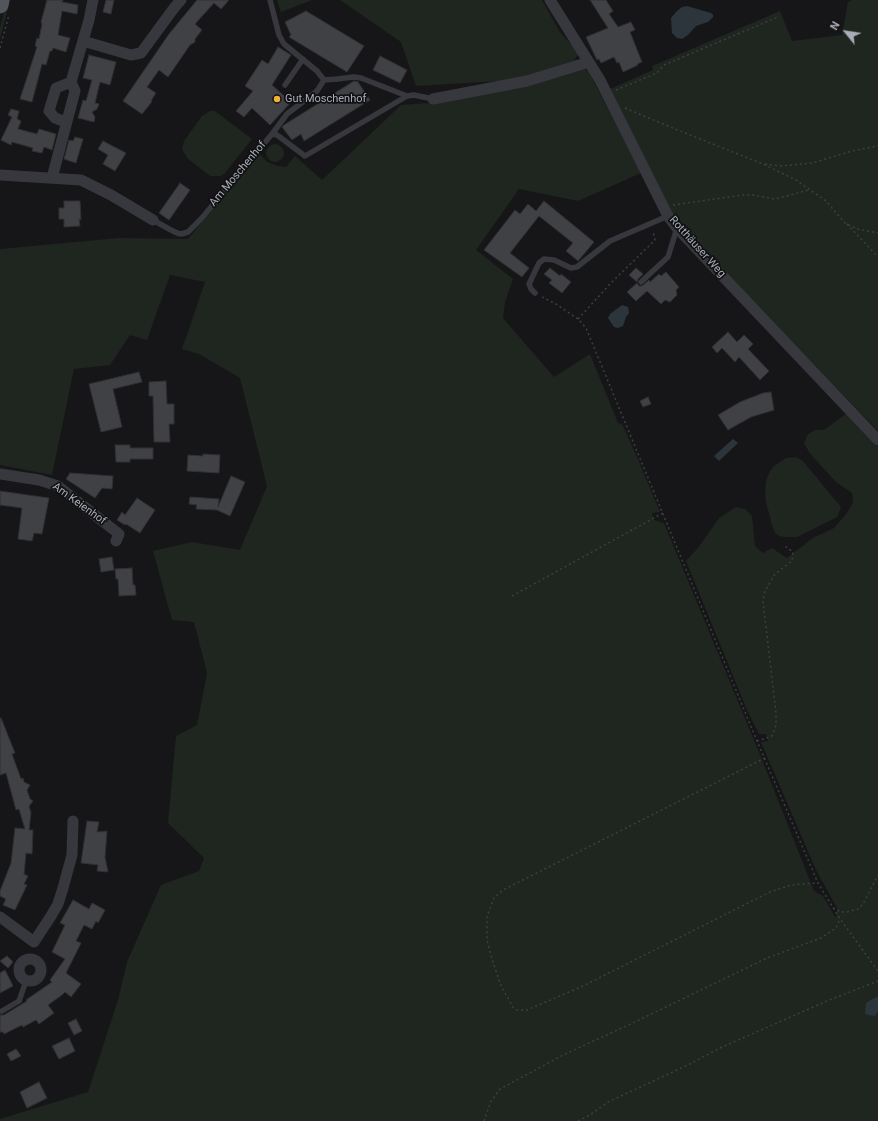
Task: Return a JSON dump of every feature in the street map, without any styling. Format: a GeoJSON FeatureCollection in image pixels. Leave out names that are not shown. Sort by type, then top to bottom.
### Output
{"type":"FeatureCollection","features":[{"type":"Feature","properties":{"kind":"main road"},"geometry":{"type":"LineString","coordinates":[[1,0],[4,10]]}},
{"type":"Feature","properties":{"kind":"street"},"geometry":{"type":"LineString","coordinates":[[52,178],[75,91],[71,82],[93,0]]}},
{"type":"Feature","properties":{"kind":"street"},"geometry":{"type":"LineString","coordinates":[[83,41],[131,55],[140,53],[181,0]]}},
{"type":"Feature","properties":{"kind":"street","name":"Rotthäuser Weg"},"geometry":{"type":"LineString","coordinates":[[550,0],[590,62],[666,212],[677,228],[878,440]]}},
{"type":"Feature","properties":{"kind":"street"},"geometry":{"type":"LineString","coordinates":[[434,99],[527,81],[590,62]]}},
{"type":"Feature","properties":{"kind":"street"},"geometry":{"type":"LineString","coordinates":[[66,122],[55,118],[49,111],[56,88],[71,82]]}},
{"type":"Feature","properties":{"kind":"street","name":"Am Moschenhof"},"geometry":{"type":"LineString","coordinates":[[0,175],[81,180],[111,195],[153,220]]}},
{"type":"Feature","properties":{"kind":"street","name":"Am Keienhof"},"geometry":{"type":"LineString","coordinates":[[0,474],[28,478],[58,486],[119,534],[116,541]]}},
{"type":"Feature","properties":{"kind":"street"},"geometry":{"type":"LineString","coordinates":[[32,959],[34,942],[58,904],[63,888],[72,855],[73,821]]}},
{"type":"Feature","properties":{"kind":"street"},"geometry":{"type":"LineString","coordinates":[[0,917],[34,942]]}},
{"type":"Feature","properties":{"kind":"street"},"geometry":{"type":"LineString","coordinates":[[32,959],[37,960],[40,964],[42,973],[36,980],[26,981],[22,978],[19,969],[23,961],[32,959]]}},
{"type":"Feature","properties":{"kind":"lane"},"geometry":{"type":"LineString","coordinates":[[270,0],[279,35],[284,44],[317,71],[324,80]]}},
{"type":"Feature","properties":{"kind":"lane"},"geometry":{"type":"LineString","coordinates":[[285,85],[303,59]]}},
{"type":"Feature","properties":{"kind":"lane"},"geometry":{"type":"LineString","coordinates":[[324,80],[338,80],[354,76],[407,96],[414,95],[434,99]]}},
{"type":"Feature","properties":{"kind":"lane"},"geometry":{"type":"LineString","coordinates":[[272,134],[287,114],[317,90],[324,80]]}},
{"type":"Feature","properties":{"kind":"lane","name":"Am Moschenhof"},"geometry":{"type":"LineString","coordinates":[[153,220],[177,233],[181,234],[188,232],[272,134],[277,135],[305,156],[407,96]]}},
{"type":"Feature","properties":{"kind":"lane"},"geometry":{"type":"LineString","coordinates":[[535,293],[529,284],[539,263],[544,259],[554,260],[571,268],[577,267],[610,241],[652,224],[666,212]]}},
{"type":"Feature","properties":{"kind":"lane"},"geometry":{"type":"LineString","coordinates":[[642,282],[668,257],[677,228]]}},
{"type":"Feature","properties":{"kind":"lane"},"geometry":{"type":"LineString","coordinates":[[2,1010],[19,1001],[26,981]]}},
{"type":"Feature","properties":{"kind":"path"},"geometry":{"type":"LineString","coordinates":[[0,48],[4,10]]}},
{"type":"Feature","properties":{"kind":"path"},"geometry":{"type":"LineString","coordinates":[[609,97],[657,73],[664,65],[778,17]]}},
{"type":"Feature","properties":{"kind":"path"},"geometry":{"type":"LineString","coordinates":[[609,97],[682,132],[763,164],[796,180],[826,201],[878,257]]}},
{"type":"Feature","properties":{"kind":"path"},"geometry":{"type":"LineString","coordinates":[[763,164],[781,166],[812,163],[852,151],[878,146]]}},
{"type":"Feature","properties":{"kind":"path"},"geometry":{"type":"LineString","coordinates":[[666,212],[743,194],[753,194],[775,199],[810,190]]}},
{"type":"Feature","properties":{"kind":"path"},"geometry":{"type":"LineString","coordinates":[[845,223],[857,230],[878,233]]}},
{"type":"Feature","properties":{"kind":"path"},"geometry":{"type":"LineString","coordinates":[[578,319],[611,283],[655,240],[652,224]]}},
{"type":"Feature","properties":{"kind":"path"},"geometry":{"type":"LineString","coordinates":[[535,293],[556,304],[578,319],[586,328],[757,741],[818,883],[840,920],[878,971]]}},
{"type":"Feature","properties":{"kind":"path"},"geometry":{"type":"LineString","coordinates":[[512,596],[663,513]]}},
{"type":"Feature","properties":{"kind":"path"},"geometry":{"type":"LineString","coordinates":[[757,741],[772,736],[776,725],[776,713],[763,601],[765,590],[776,574],[792,561],[793,552],[786,547],[786,543]]}},
{"type":"Feature","properties":{"kind":"path"},"geometry":{"type":"LineString","coordinates":[[765,758],[503,890],[494,898],[487,916],[487,940],[501,986],[513,1007],[517,1010],[527,1010],[581,987],[770,892],[791,885],[818,883]]}},
{"type":"Feature","properties":{"kind":"path"},"geometry":{"type":"LineString","coordinates":[[833,908],[841,912],[858,909],[863,904],[878,875]]}},
{"type":"Feature","properties":{"kind":"path"},"geometry":{"type":"LineString","coordinates":[[484,1121],[491,1101],[500,1089],[506,1085],[563,1055],[767,958],[821,938],[836,928],[840,920]]}},
{"type":"Feature","properties":{"kind":"path"},"geometry":{"type":"LineString","coordinates":[[578,1121],[590,1115],[608,1102],[720,1048],[827,1001],[878,981]]}},
{"type":"Feature","properties":{"kind":"shaded area"},"geometry":{"type":"Polygon","coordinates":[[[7,0],[10,0],[0,39],[0,28],[7,0]]]}},
{"type":"Feature","properties":{"kind":"shaded area"},"geometry":{"type":"Polygon","coordinates":[[[277,0],[312,0],[281,12],[277,0]]]}},
{"type":"Feature","properties":{"kind":"shaded area"},"geometry":{"type":"Polygon","coordinates":[[[340,0],[542,0],[560,32],[579,53],[574,61],[517,80],[416,86],[401,42],[340,0]]]}},
{"type":"Feature","properties":{"kind":"shaded area"},"geometry":{"type":"Polygon","coordinates":[[[852,0],[878,0],[878,431],[717,264],[672,213],[610,89],[653,70],[652,66],[780,11],[792,41],[842,35],[848,2],[852,0]]]}},
{"type":"Feature","properties":{"kind":"shaded area"},"geometry":{"type":"Polygon","coordinates":[[[687,6],[711,13],[713,17],[708,22],[696,26],[682,39],[677,38],[672,33],[671,18],[682,7],[687,6]]]}},
{"type":"Feature","properties":{"kind":"shaded area"},"geometry":{"type":"Polygon","coordinates":[[[584,68],[590,74],[641,173],[578,201],[519,189],[476,250],[513,279],[505,302],[503,318],[554,377],[590,354],[618,423],[622,424],[660,512],[652,513],[654,520],[664,523],[759,752],[814,891],[823,896],[836,918],[837,908],[816,870],[761,742],[768,741],[766,734],[759,734],[747,710],[686,561],[698,548],[719,518],[736,507],[745,509],[752,516],[755,546],[763,553],[772,548],[787,558],[814,537],[834,528],[847,513],[853,502],[852,493],[836,482],[809,452],[804,443],[808,434],[815,430],[824,430],[847,413],[878,447],[878,1121],[0,1121],[0,1119],[88,1092],[118,1000],[127,962],[161,885],[199,871],[204,858],[168,823],[176,736],[197,725],[207,673],[194,622],[172,620],[153,551],[192,542],[240,550],[267,486],[240,378],[199,354],[182,349],[205,282],[170,275],[147,340],[130,335],[110,365],[74,369],[52,475],[0,465],[0,249],[119,238],[188,239],[259,153],[267,162],[286,167],[295,156],[322,180],[401,105],[429,103],[517,85],[584,68]]]}},
{"type":"Feature","properties":{"kind":"shaded area"},"geometry":{"type":"Polygon","coordinates":[[[210,111],[215,111],[252,139],[221,176],[210,176],[187,158],[182,149],[184,141],[202,116],[210,111]]]}},
{"type":"Feature","properties":{"kind":"shaded area"},"geometry":{"type":"Polygon","coordinates":[[[271,144],[279,144],[284,149],[282,160],[279,162],[271,162],[266,157],[266,149],[271,144]]]}},
{"type":"Feature","properties":{"kind":"shaded area"},"geometry":{"type":"Polygon","coordinates":[[[622,305],[628,307],[629,313],[623,326],[618,328],[614,327],[608,318],[610,314],[622,305]]]}},
{"type":"Feature","properties":{"kind":"shaded area"},"geometry":{"type":"Polygon","coordinates":[[[733,439],[738,443],[719,461],[714,456],[733,439]]]}},
{"type":"Feature","properties":{"kind":"shaded area"},"geometry":{"type":"Polygon","coordinates":[[[796,457],[803,461],[841,507],[837,517],[797,537],[784,537],[775,533],[772,525],[766,502],[766,481],[774,466],[786,458],[796,457]]]}},
{"type":"Feature","properties":{"kind":"shaded area"},"geometry":{"type":"Polygon","coordinates":[[[878,996],[878,1011],[875,1016],[865,1014],[866,1003],[878,996]]]}},
{"type":"Feature","properties":{"kind":"building"},"geometry":{"type":"Polygon","coordinates":[[[47,0],[63,0],[62,2],[78,5],[77,14],[62,11],[58,35],[70,38],[66,52],[53,48],[52,51],[50,51],[46,65],[42,64],[32,102],[20,99],[37,47],[35,46],[37,38],[39,39],[42,24],[41,22],[47,0]]]}},
{"type":"Feature","properties":{"kind":"building"},"geometry":{"type":"Polygon","coordinates":[[[106,0],[114,0],[111,14],[103,12],[106,0]]]}},
{"type":"Feature","properties":{"kind":"building"},"geometry":{"type":"Polygon","coordinates":[[[197,0],[229,0],[221,9],[214,3],[195,24],[202,30],[195,39],[195,42],[190,45],[168,77],[159,70],[147,87],[156,93],[151,103],[142,114],[123,101],[169,34],[197,0]]]}},
{"type":"Feature","properties":{"kind":"building"},"geometry":{"type":"Polygon","coordinates":[[[590,0],[606,0],[613,11],[609,14],[618,27],[631,22],[635,30],[630,32],[642,62],[623,72],[619,62],[617,63],[614,57],[601,63],[599,59],[597,60],[586,37],[608,28],[590,0]]]}},
{"type":"Feature","properties":{"kind":"building"},"geometry":{"type":"Polygon","coordinates":[[[306,11],[364,46],[347,72],[289,37],[291,35],[285,22],[306,11]]]}},
{"type":"Feature","properties":{"kind":"building"},"geometry":{"type":"Polygon","coordinates":[[[278,47],[291,55],[272,85],[291,102],[270,125],[252,108],[244,117],[236,111],[253,91],[245,86],[262,60],[268,64],[278,47]]]}},
{"type":"Feature","properties":{"kind":"building"},"geometry":{"type":"Polygon","coordinates":[[[89,55],[116,62],[110,85],[100,82],[95,103],[99,104],[97,109],[92,112],[95,117],[94,122],[78,118],[83,100],[86,101],[92,80],[83,78],[89,55]]]}},
{"type":"Feature","properties":{"kind":"building"},"geometry":{"type":"Polygon","coordinates":[[[380,56],[407,70],[400,83],[373,70],[380,56]]]}},
{"type":"Feature","properties":{"kind":"building"},"geometry":{"type":"Polygon","coordinates":[[[354,81],[358,82],[370,100],[304,141],[301,134],[292,140],[282,127],[284,125],[354,81]]]}},
{"type":"Feature","properties":{"kind":"building"},"geometry":{"type":"Polygon","coordinates":[[[11,109],[19,111],[17,119],[21,121],[18,129],[37,134],[39,129],[56,134],[52,150],[44,147],[42,153],[32,151],[33,148],[12,142],[11,145],[1,140],[12,117],[8,115],[11,109]]]}},
{"type":"Feature","properties":{"kind":"building"},"geometry":{"type":"Polygon","coordinates":[[[75,137],[83,139],[76,163],[64,159],[69,140],[73,141],[75,137]]]}},
{"type":"Feature","properties":{"kind":"building"},"geometry":{"type":"Polygon","coordinates":[[[103,141],[126,153],[115,171],[103,164],[108,155],[98,149],[103,141]]]}},
{"type":"Feature","properties":{"kind":"building"},"geometry":{"type":"Polygon","coordinates":[[[180,183],[190,190],[169,220],[159,213],[180,183]]]}},
{"type":"Feature","properties":{"kind":"building"},"geometry":{"type":"Polygon","coordinates":[[[64,201],[80,201],[80,226],[64,227],[64,219],[59,219],[59,208],[64,208],[64,201]]]}},
{"type":"Feature","properties":{"kind":"building"},"geometry":{"type":"Polygon","coordinates":[[[544,201],[594,242],[578,261],[566,251],[573,243],[539,216],[510,253],[529,268],[522,277],[484,250],[515,210],[520,214],[528,204],[536,211],[544,201]]]}},
{"type":"Feature","properties":{"kind":"building"},"geometry":{"type":"Polygon","coordinates":[[[550,268],[571,282],[562,293],[549,283],[552,280],[544,274],[550,268]]]}},
{"type":"Feature","properties":{"kind":"building"},"geometry":{"type":"Polygon","coordinates":[[[636,268],[643,274],[637,282],[629,275],[636,268]]]}},
{"type":"Feature","properties":{"kind":"building"},"geometry":{"type":"Polygon","coordinates":[[[666,272],[679,287],[676,290],[677,295],[670,302],[665,300],[661,304],[647,291],[636,301],[627,292],[637,283],[639,286],[642,286],[649,280],[650,282],[659,274],[661,276],[666,272]]]}},
{"type":"Feature","properties":{"kind":"building"},"geometry":{"type":"Polygon","coordinates":[[[728,332],[737,342],[744,335],[753,344],[748,349],[769,371],[760,380],[739,357],[735,362],[722,348],[717,353],[712,347],[728,332]]]}},
{"type":"Feature","properties":{"kind":"building"},"geometry":{"type":"Polygon","coordinates":[[[139,372],[142,382],[113,389],[122,427],[101,432],[89,384],[139,372]]]}},
{"type":"Feature","properties":{"kind":"building"},"geometry":{"type":"Polygon","coordinates":[[[166,381],[167,404],[174,404],[174,424],[169,424],[170,442],[154,442],[153,396],[149,396],[149,382],[166,381]]]}},
{"type":"Feature","properties":{"kind":"building"},"geometry":{"type":"Polygon","coordinates":[[[771,392],[774,410],[751,417],[728,430],[718,415],[740,402],[763,393],[771,392]]]}},
{"type":"Feature","properties":{"kind":"building"},"geometry":{"type":"Polygon","coordinates":[[[648,397],[651,404],[643,407],[640,401],[648,397]]]}},
{"type":"Feature","properties":{"kind":"building"},"geometry":{"type":"Polygon","coordinates":[[[115,445],[130,445],[130,448],[153,448],[153,459],[130,459],[130,462],[116,462],[115,445]]]}},
{"type":"Feature","properties":{"kind":"building"},"geometry":{"type":"Polygon","coordinates":[[[203,454],[220,455],[219,473],[187,471],[188,455],[203,456],[203,454]]]}},
{"type":"Feature","properties":{"kind":"building"},"geometry":{"type":"Polygon","coordinates":[[[70,473],[113,476],[112,489],[102,488],[95,498],[66,479],[70,473]]]}},
{"type":"Feature","properties":{"kind":"building"},"geometry":{"type":"Polygon","coordinates":[[[231,476],[245,482],[230,516],[217,510],[196,509],[197,505],[189,504],[190,497],[219,499],[218,507],[231,476]]]}},
{"type":"Feature","properties":{"kind":"building"},"geometry":{"type":"Polygon","coordinates":[[[0,491],[49,498],[42,534],[34,533],[32,541],[18,539],[22,508],[0,505],[0,491]]]}},
{"type":"Feature","properties":{"kind":"building"},"geometry":{"type":"Polygon","coordinates":[[[137,498],[155,510],[140,533],[117,520],[122,512],[125,515],[137,498]]]}},
{"type":"Feature","properties":{"kind":"building"},"geometry":{"type":"Polygon","coordinates":[[[112,557],[114,570],[101,572],[99,559],[112,557]]]}},
{"type":"Feature","properties":{"kind":"building"},"geometry":{"type":"Polygon","coordinates":[[[132,568],[133,585],[135,585],[136,595],[119,596],[118,579],[116,579],[115,569],[132,568]]]}},
{"type":"Feature","properties":{"kind":"building"},"geometry":{"type":"Polygon","coordinates":[[[0,718],[15,753],[12,754],[21,779],[23,778],[24,782],[30,785],[27,790],[30,799],[33,801],[29,806],[31,813],[29,830],[33,830],[32,854],[26,853],[24,874],[28,876],[24,884],[27,885],[15,910],[3,905],[6,899],[0,896],[0,891],[11,863],[15,828],[25,829],[19,809],[16,810],[6,773],[0,775],[0,718]]]}},
{"type":"Feature","properties":{"kind":"building"},"geometry":{"type":"Polygon","coordinates":[[[87,821],[99,822],[97,832],[107,831],[105,857],[108,872],[97,871],[98,865],[81,863],[87,821]]]}},
{"type":"Feature","properties":{"kind":"building"},"geometry":{"type":"Polygon","coordinates":[[[73,900],[89,909],[92,903],[105,910],[98,923],[96,921],[92,929],[84,925],[76,941],[81,943],[66,973],[81,984],[71,997],[65,992],[48,1005],[54,1013],[39,1024],[36,1020],[23,1027],[22,1025],[4,1034],[3,1032],[0,1032],[0,1015],[4,1015],[27,1001],[26,1000],[52,982],[50,980],[65,959],[52,952],[65,925],[60,923],[73,900]]]}},
{"type":"Feature","properties":{"kind":"building"},"geometry":{"type":"Polygon","coordinates":[[[7,956],[13,962],[8,968],[0,961],[7,956]]]}},
{"type":"Feature","properties":{"kind":"building"},"geometry":{"type":"Polygon","coordinates":[[[5,970],[13,986],[0,993],[0,973],[5,970]]]}},
{"type":"Feature","properties":{"kind":"building"},"geometry":{"type":"Polygon","coordinates":[[[76,1019],[82,1031],[74,1035],[68,1023],[76,1019]]]}},
{"type":"Feature","properties":{"kind":"building"},"geometry":{"type":"Polygon","coordinates":[[[69,1038],[75,1051],[59,1059],[52,1046],[69,1038]]]}},
{"type":"Feature","properties":{"kind":"building"},"geometry":{"type":"Polygon","coordinates":[[[16,1049],[21,1056],[11,1061],[7,1054],[16,1049]]]}},
{"type":"Feature","properties":{"kind":"building"},"geometry":{"type":"Polygon","coordinates":[[[39,1082],[47,1098],[27,1108],[20,1092],[39,1082]]]}},
{"type":"Feature","properties":{"kind":"place","name":"Gut Moschenhof"},"geometry":{"type":"Point","coordinates":[277,99]}}]}
